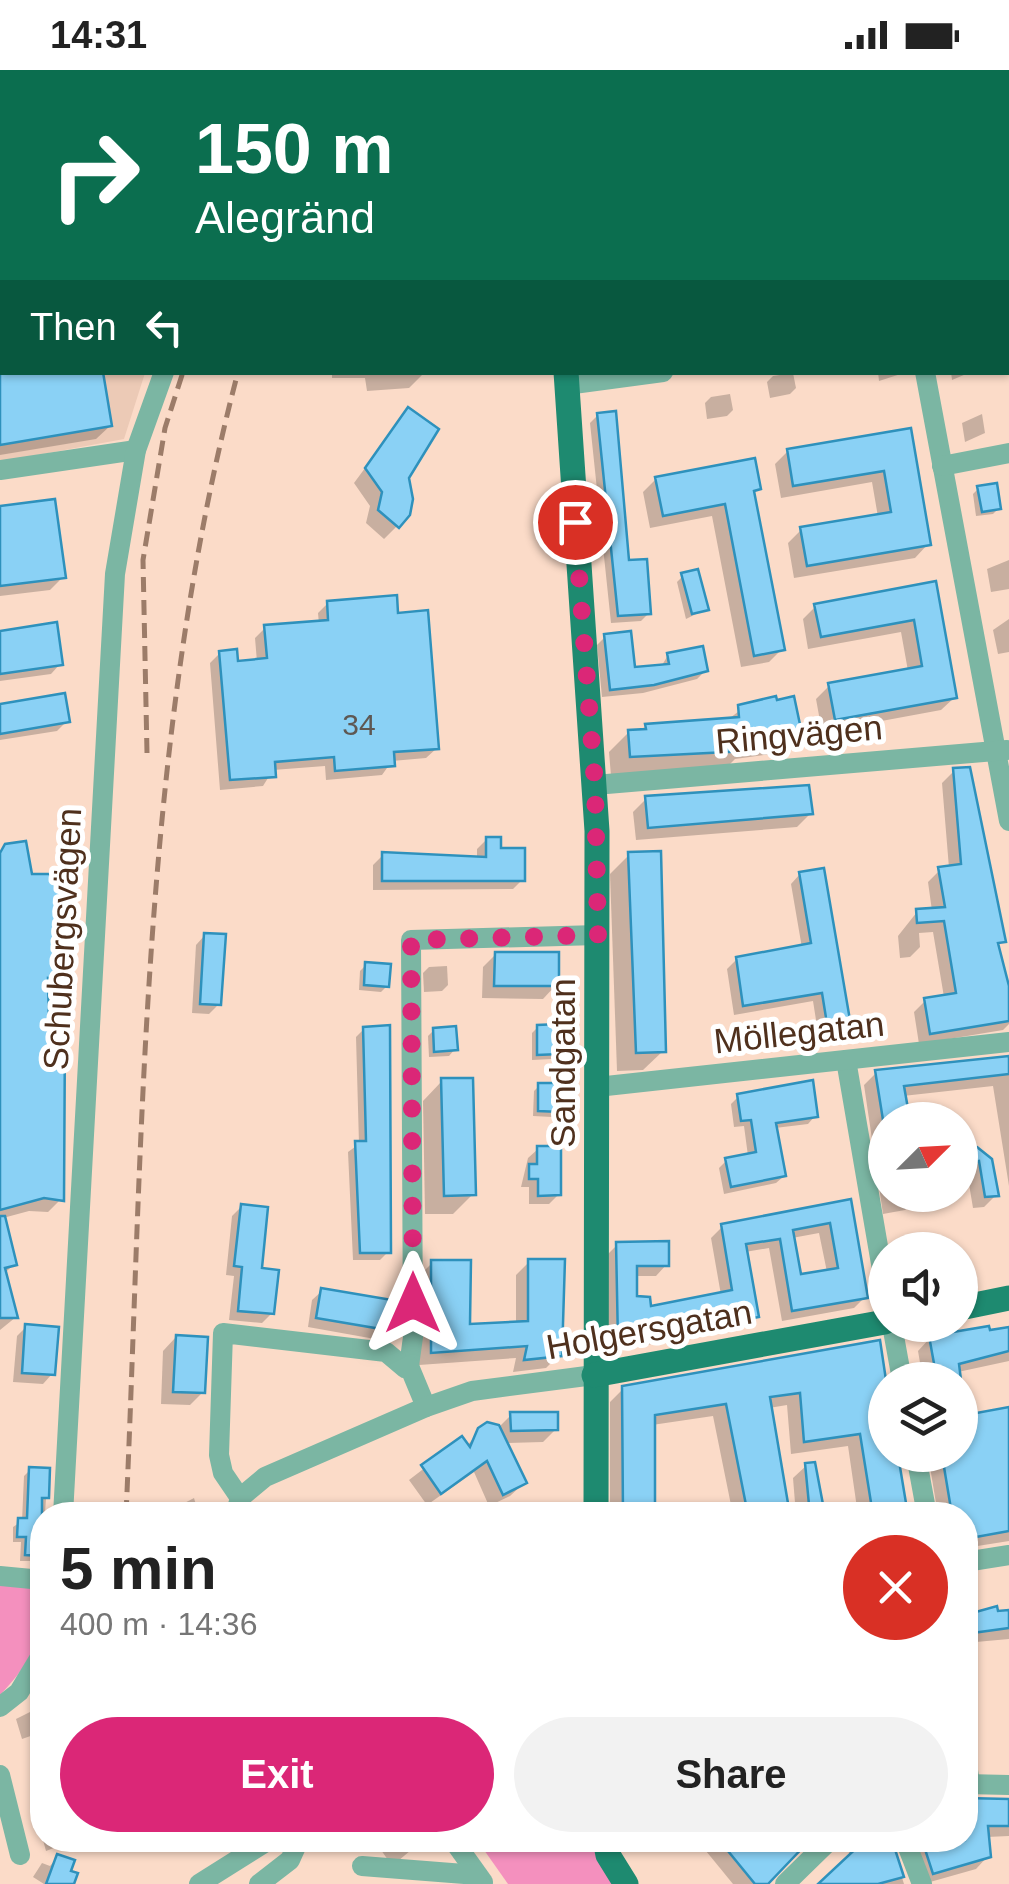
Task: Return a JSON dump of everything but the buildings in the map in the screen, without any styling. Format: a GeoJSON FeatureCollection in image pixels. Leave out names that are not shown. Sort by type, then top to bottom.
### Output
{"type":"FeatureCollection","features":[{"type":"Feature","properties":{"kind":"main road","name":"Sandgatan"},"geometry":{"type":"LineString","coordinates":[[566,379],[595,784],[596,1502]]}},
{"type":"Feature","properties":{"kind":"main road"},"geometry":{"type":"LineString","coordinates":[[978,1304],[1009,1298]]}},
{"type":"Feature","properties":{"kind":"main road","name":"Holgersgatan"},"geometry":{"type":"LineString","coordinates":[[594,1374],[868,1326]]}},
{"type":"Feature","properties":{"kind":"main road"},"geometry":{"type":"LineString","coordinates":[[610,1852],[626,1884]]}},
{"type":"Feature","properties":{"kind":"street","name":"Schubergsvägen"},"geometry":{"type":"LineString","coordinates":[[64,1502],[115,574],[136,450],[163,375]]}},
{"type":"Feature","properties":{"kind":"street"},"geometry":{"type":"LineString","coordinates":[[566,379],[621,375]]}},
{"type":"Feature","properties":{"kind":"street"},"geometry":{"type":"LineString","coordinates":[[926,375],[1003,750],[1009,821]]}},
{"type":"Feature","properties":{"kind":"street"},"geometry":{"type":"LineString","coordinates":[[0,470],[136,450]]}},
{"type":"Feature","properties":{"kind":"street"},"geometry":{"type":"LineString","coordinates":[[942,466],[1009,453]]}},
{"type":"Feature","properties":{"kind":"street","name":"Ringvägen"},"geometry":{"type":"LineString","coordinates":[[595,784],[1003,750]]}},
{"type":"Feature","properties":{"kind":"street"},"geometry":{"type":"LineString","coordinates":[[426,1407],[409,1366],[413,1338],[411,940],[598,935]]}},
{"type":"Feature","properties":{"kind":"street","name":"Möllegatan"},"geometry":{"type":"LineString","coordinates":[[597,1087],[1009,1042]]}},
{"type":"Feature","properties":{"kind":"street"},"geometry":{"type":"LineString","coordinates":[[846,1060],[875,1232]]}},
{"type":"Feature","properties":{"kind":"street","name":"Holgersgatan"},"geometry":{"type":"LineString","coordinates":[[235,1502],[219,1455],[224,1333],[386,1352],[404,1368],[409,1366]]}},
{"type":"Feature","properties":{"kind":"street","name":"Holgersgatan"},"geometry":{"type":"LineString","coordinates":[[241,1502],[265,1477],[426,1407],[472,1391],[594,1374]]}},
{"type":"Feature","properties":{"kind":"street"},"geometry":{"type":"LineString","coordinates":[[919,1472],[925,1502]]}},
{"type":"Feature","properties":{"kind":"street"},"geometry":{"type":"LineString","coordinates":[[978,1560],[1009,1555]]}},
{"type":"Feature","properties":{"kind":"street"},"geometry":{"type":"LineString","coordinates":[[0,1576],[30,1579]]}},
{"type":"Feature","properties":{"kind":"street"},"geometry":{"type":"LineString","coordinates":[[0,1708],[20,1692],[30,1675]]}},
{"type":"Feature","properties":{"kind":"street"},"geometry":{"type":"LineString","coordinates":[[0,1775],[20,1855]]}},
{"type":"Feature","properties":{"kind":"street"},"geometry":{"type":"LineString","coordinates":[[978,1784],[1009,1785]]}},
{"type":"Feature","properties":{"kind":"street"},"geometry":{"type":"LineString","coordinates":[[199,1884],[250,1852]]}},
{"type":"Feature","properties":{"kind":"street"},"geometry":{"type":"LineString","coordinates":[[260,1884],[290,1860],[294,1852]]}},
{"type":"Feature","properties":{"kind":"street"},"geometry":{"type":"LineString","coordinates":[[461,1852],[480,1879]]}},
{"type":"Feature","properties":{"kind":"street"},"geometry":{"type":"LineString","coordinates":[[785,1884],[818,1852]]}},
{"type":"Feature","properties":{"kind":"street"},"geometry":{"type":"LineString","coordinates":[[910,1852],[922,1884]]}},
{"type":"Feature","properties":{"kind":"street"},"geometry":{"type":"LineString","coordinates":[[362,1866],[480,1879]]}},
{"type":"Feature","properties":{"kind":"shaded area"},"geometry":{"type":"Polygon","coordinates":[[[0,375],[144,375],[124,439],[0,462],[0,375]]]}},
{"type":"Feature","properties":{"kind":"shaded area"},"geometry":{"type":"Polygon","coordinates":[[[0,1584],[30,1586],[30,1656],[0,1695],[0,1584]]]}},
{"type":"Feature","properties":{"kind":"shaded area"},"geometry":{"type":"Polygon","coordinates":[[[485,1852],[595,1852],[612,1884],[508,1884],[485,1852]]]}},
{"type":"Feature","properties":{"kind":"railway"},"geometry":{"type":"LineString","coordinates":[[147,753],[143,560],[165,428],[182,375]]}},
{"type":"Feature","properties":{"kind":"railway"},"geometry":{"type":"LineString","coordinates":[[127,1502],[143,1084],[164,796],[182,652],[206,511],[237,375]]}},
{"type":"Feature","properties":{"kind":"route"},"geometry":{"type":"LineString","coordinates":[[413,1303],[411,940],[598,935],[595,784],[575,522]]}}]}
